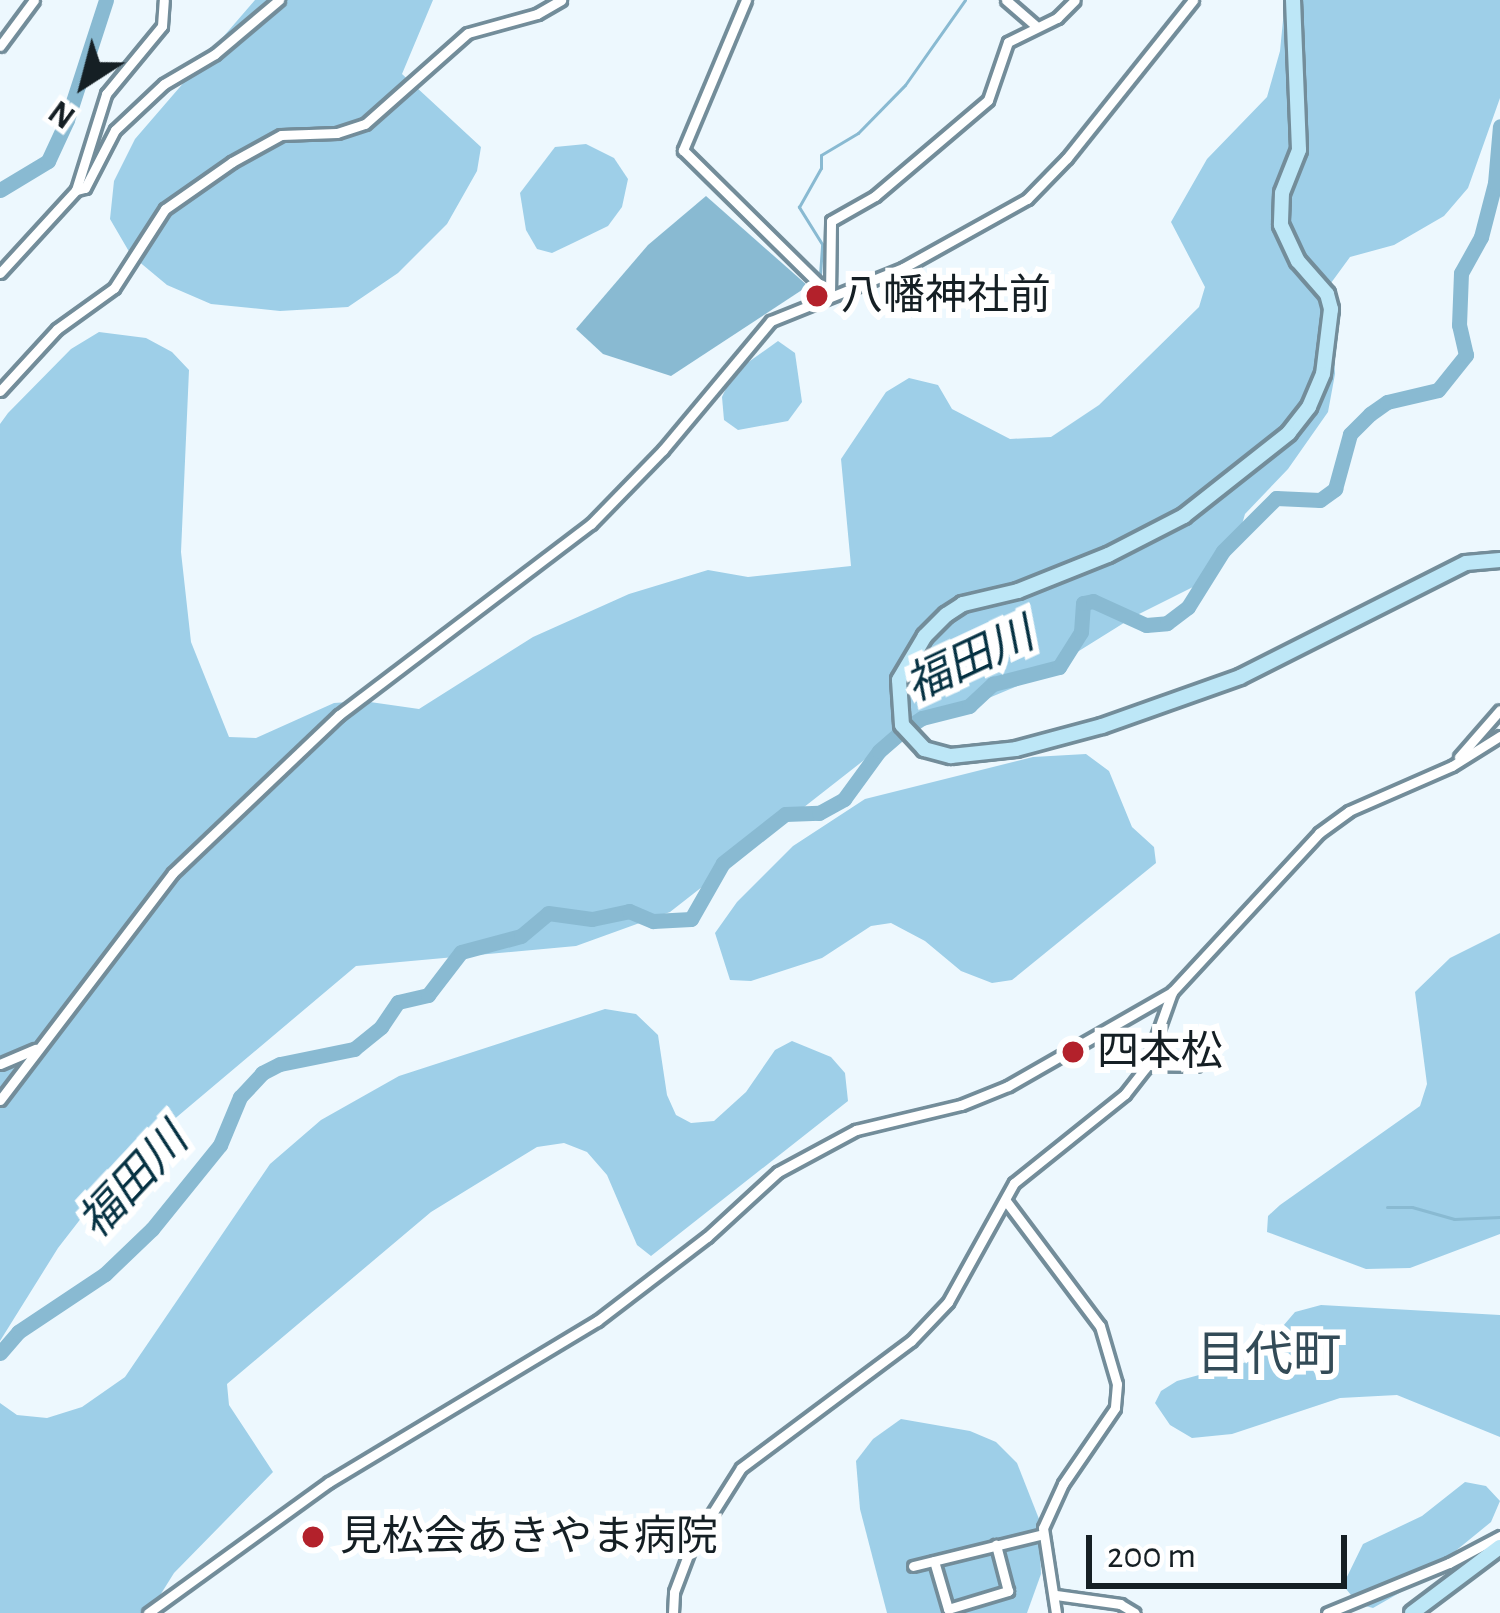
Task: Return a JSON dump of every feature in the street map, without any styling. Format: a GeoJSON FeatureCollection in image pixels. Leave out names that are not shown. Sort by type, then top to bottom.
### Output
{"type":"FeatureCollection","features":[{"type":"Feature","properties":{"kind":"street"},"geometry":{"type":"LineString","coordinates":[[0,46],[34,0]]}},
{"type":"Feature","properties":{"kind":"street"},"geometry":{"type":"LineString","coordinates":[[0,273],[76,190],[106,94],[162,26],[164,0]]}},
{"type":"Feature","properties":{"kind":"street"},"geometry":{"type":"LineString","coordinates":[[76,190],[85,188],[116,130],[132,115],[279,0]]}},
{"type":"Feature","properties":{"kind":"street"},"geometry":{"type":"LineString","coordinates":[[0,391],[57,329],[115,288],[165,209],[232,162],[281,135],[338,133],[365,124],[468,33],[538,14],[561,0]]}},
{"type":"Feature","properties":{"kind":"street"},"geometry":{"type":"LineString","coordinates":[[746,0],[682,150],[830,296]]}},
{"type":"Feature","properties":{"kind":"street"},"geometry":{"type":"LineString","coordinates":[[1006,0],[1036,26]]}},
{"type":"Feature","properties":{"kind":"street"},"geometry":{"type":"LineString","coordinates":[[830,296],[831,221],[874,196],[988,100],[1008,42],[1057,18],[1075,0]]}},
{"type":"Feature","properties":{"kind":"street"},"geometry":{"type":"LineString","coordinates":[[0,1100],[172,873],[339,715],[591,524],[663,450],[771,321],[903,268],[1027,199],[1067,158],[1193,0]]}},
{"type":"Feature","properties":{"kind":"street"},"geometry":{"type":"LineString","coordinates":[[1293,0],[1299,150],[1282,194],[1281,225],[1298,261],[1327,294],[1330,309],[1323,374],[1309,407],[1289,433],[1184,516],[1108,555],[1018,591],[963,604],[946,615],[908,662],[897,695],[902,725],[924,749],[951,756],[979,755],[1102,726],[1240,677],[1466,563],[1500,560]]}},
{"type":"Feature","properties":{"kind":"street"},"geometry":{"type":"LineString","coordinates":[[1452,766],[1500,710]]}},
{"type":"Feature","properties":{"kind":"street"},"geometry":{"type":"LineString","coordinates":[[148,1613],[329,1482],[597,1321],[707,1237],[778,1172],[856,1130],[961,1106],[1008,1086],[1172,992],[1319,833],[1349,811],[1452,766],[1500,736]]}},
{"type":"Feature","properties":{"kind":"street"},"geometry":{"type":"LineString","coordinates":[[673,1613],[674,1592],[692,1547],[741,1468],[911,1341],[948,1302],[1014,1183],[1125,1094],[1146,1065],[1172,992]]}},
{"type":"Feature","properties":{"kind":"street"},"geometry":{"type":"LineString","coordinates":[[0,1064],[37,1049]]}},
{"type":"Feature","properties":{"kind":"street"},"geometry":{"type":"LineString","coordinates":[[1146,1065],[1196,1066]]}},
{"type":"Feature","properties":{"kind":"street"},"geometry":{"type":"LineString","coordinates":[[1006,1201],[1100,1326],[1117,1384],[1115,1408],[1064,1484],[1043,1534],[1056,1613]]}},
{"type":"Feature","properties":{"kind":"street"},"geometry":{"type":"LineString","coordinates":[[913,1566],[1043,1534]]}},
{"type":"Feature","properties":{"kind":"street"},"geometry":{"type":"LineString","coordinates":[[1327,1613],[1449,1563],[1500,1535]]}},
{"type":"Feature","properties":{"kind":"street"},"geometry":{"type":"LineString","coordinates":[[934,1561],[948,1609],[1008,1591],[997,1545]]}},
{"type":"Feature","properties":{"kind":"street"},"geometry":{"type":"LineString","coordinates":[[1412,1613],[1500,1547]]}},
{"type":"Feature","properties":{"kind":"street"},"geometry":{"type":"LineString","coordinates":[[1056,1595],[1120,1604],[1136,1613]]}},
{"type":"Feature","properties":{"kind":"shaded area"},"geometry":{"type":"Polygon","coordinates":[[[255,0],[433,0],[402,74],[481,147],[477,171],[447,224],[398,273],[348,307],[280,311],[211,304],[167,285],[131,255],[110,219],[114,181],[135,139],[255,0]]]}},
{"type":"Feature","properties":{"kind":"shaded area"},"geometry":{"type":"Polygon","coordinates":[[[1285,0],[1500,0],[1500,98],[1468,188],[1444,216],[1394,245],[1350,257],[1331,283],[1335,374],[1328,412],[1288,469],[1245,514],[1237,542],[1201,583],[1135,616],[1034,679],[891,739],[670,912],[576,946],[356,966],[127,1159],[58,1248],[0,1341],[0,424],[8,413],[71,349],[99,332],[146,338],[172,352],[189,370],[181,552],[191,642],[229,737],[256,738],[334,703],[363,701],[419,709],[533,637],[629,594],[708,570],[748,577],[851,566],[841,459],[886,392],[909,378],[938,385],[952,409],[1010,439],[1051,437],[1099,405],[1199,307],[1205,287],[1171,222],[1207,159],[1267,97],[1280,51],[1285,0]]]}},
{"type":"Feature","properties":{"kind":"shaded area"},"geometry":{"type":"Polygon","coordinates":[[[586,144],[614,158],[628,179],[622,207],[608,226],[552,253],[537,249],[526,230],[520,193],[555,147],[586,144]]]}},
{"type":"Feature","properties":{"kind":"shaded area"},"geometry":{"type":"Polygon","coordinates":[[[706,196],[808,286],[671,376],[603,354],[576,329],[648,245],[706,196]]]}},
{"type":"Feature","properties":{"kind":"shaded area"},"geometry":{"type":"Polygon","coordinates":[[[778,341],[795,353],[802,402],[788,421],[738,430],[724,420],[722,397],[733,373],[778,341]]]}},
{"type":"Feature","properties":{"kind":"shaded area"},"geometry":{"type":"Polygon","coordinates":[[[1086,754],[1109,771],[1132,827],[1154,847],[1156,863],[1012,980],[992,983],[961,971],[925,941],[891,923],[871,926],[822,958],[751,981],[730,980],[715,933],[737,902],[793,846],[865,799],[1033,757],[1086,754]]]}},
{"type":"Feature","properties":{"kind":"shaded area"},"geometry":{"type":"Polygon","coordinates":[[[1500,933],[1500,1234],[1410,1268],[1366,1269],[1267,1232],[1268,1216],[1280,1205],[1420,1106],[1427,1084],[1415,992],[1450,958],[1500,933]]]}},
{"type":"Feature","properties":{"kind":"shaded area"},"geometry":{"type":"Polygon","coordinates":[[[605,1009],[636,1014],[658,1035],[667,1095],[676,1115],[691,1123],[714,1121],[746,1092],[775,1050],[792,1041],[831,1057],[845,1073],[848,1101],[651,1256],[637,1245],[607,1175],[587,1152],[564,1143],[537,1147],[431,1212],[227,1384],[229,1405],[273,1472],[174,1573],[149,1613],[0,1613],[0,1403],[17,1415],[47,1418],[82,1407],[125,1377],[270,1164],[321,1120],[399,1076],[605,1009]]]}},
{"type":"Feature","properties":{"kind":"shaded area"},"geometry":{"type":"Polygon","coordinates":[[[1321,1305],[1500,1315],[1500,1437],[1397,1395],[1340,1398],[1232,1434],[1192,1438],[1170,1425],[1155,1403],[1161,1391],[1177,1381],[1254,1360],[1295,1312],[1321,1305]]]}},
{"type":"Feature","properties":{"kind":"shaded area"},"geometry":{"type":"Polygon","coordinates":[[[901,1419],[970,1431],[996,1442],[1017,1463],[1039,1519],[1041,1574],[1027,1613],[887,1613],[860,1509],[856,1461],[873,1439],[901,1419]]]}},
{"type":"Feature","properties":{"kind":"shaded area"},"geometry":{"type":"Polygon","coordinates":[[[1465,1482],[1486,1486],[1500,1501],[1491,1522],[1415,1584],[1373,1608],[1358,1604],[1343,1585],[1363,1544],[1422,1516],[1465,1482]]]}},
{"type":"Feature","properties":{"kind":"waterway"},"geometry":{"type":"LineString","coordinates":[[0,190],[48,161],[67,120],[106,0]]}},
{"type":"Feature","properties":{"kind":"waterway"},"geometry":{"type":"LineString","coordinates":[[820,275],[822,244],[799,207],[821,168],[821,155],[858,133],[905,85],[965,0]]}},
{"type":"Feature","properties":{"kind":"waterway","name":"福田川"},"geometry":{"type":"LineString","coordinates":[[0,1353],[18,1332],[105,1274],[152,1229],[220,1145],[240,1097],[262,1073],[280,1064],[354,1049],[381,1027],[398,1002],[428,995],[461,952],[521,936],[548,913],[592,919],[629,911],[653,921],[691,919],[723,863],[785,814],[819,813],[844,799],[879,751],[901,732],[922,718],[969,706],[993,684],[1059,667],[1081,632],[1083,603],[1093,601],[1146,625],[1167,623],[1188,607],[1223,551],[1276,498],[1320,500],[1335,489],[1350,434],[1387,402],[1438,390],[1466,355],[1459,325],[1461,273],[1481,237],[1495,183],[1500,126]]}},
{"type":"Feature","properties":{"kind":"waterway"},"geometry":{"type":"LineString","coordinates":[[1387,1207],[1412,1207],[1454,1219],[1500,1217]]}},
{"type":"Feature","properties":{"kind":"place","name":"八幡神社前"},"geometry":{"type":"Point","coordinates":[817,296]}},
{"type":"Feature","properties":{"kind":"place","name":"四本松"},"geometry":{"type":"Point","coordinates":[1073,1052]}},
{"type":"Feature","properties":{"kind":"place","name":"見松会あきやま病院"},"geometry":{"type":"Point","coordinates":[313,1537]}},
{"type":"Feature","properties":{"kind":"district","name":"目代町"},"geometry":{"type":"Point","coordinates":[1269,1357]}}]}
